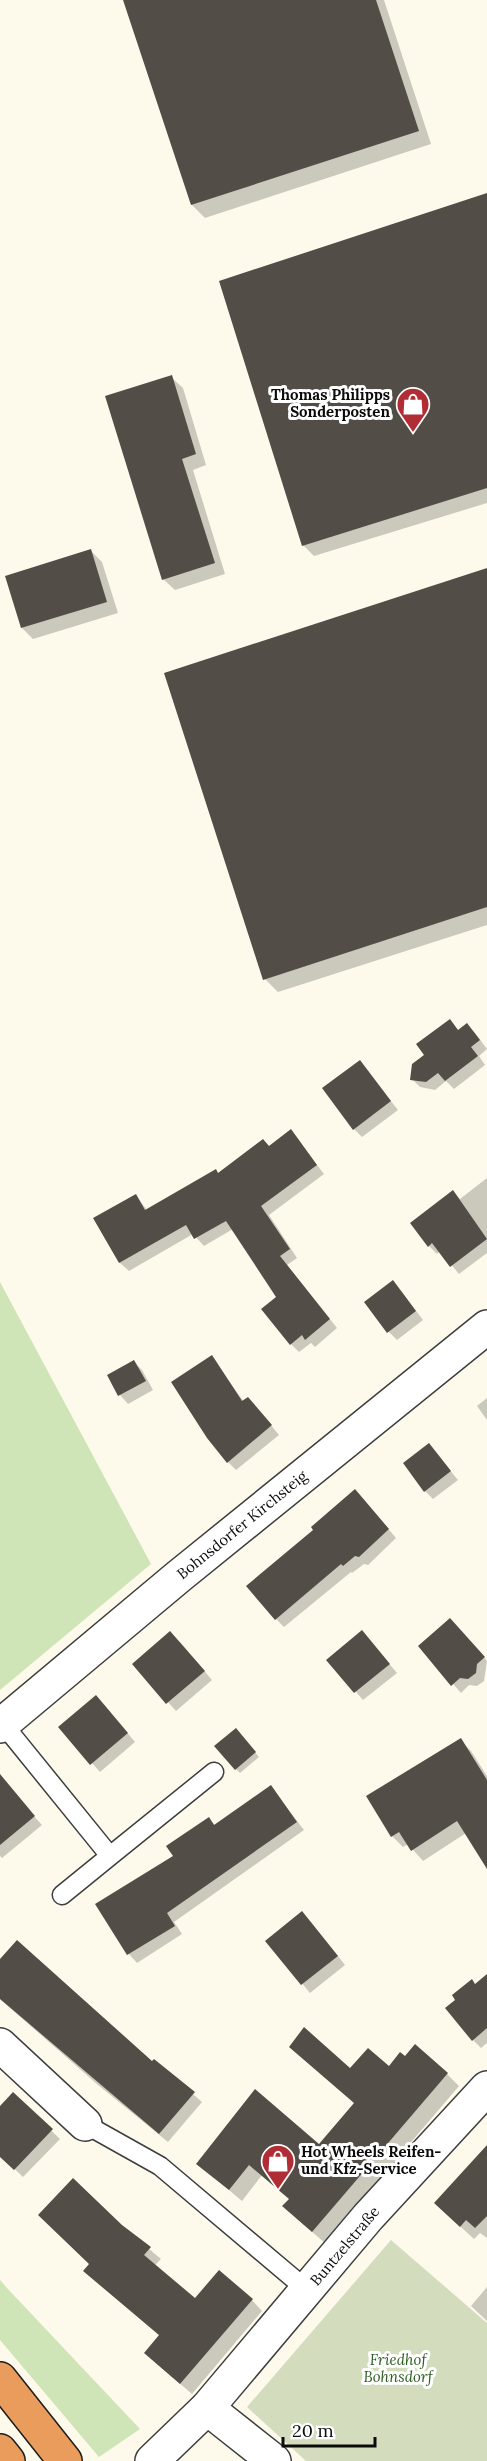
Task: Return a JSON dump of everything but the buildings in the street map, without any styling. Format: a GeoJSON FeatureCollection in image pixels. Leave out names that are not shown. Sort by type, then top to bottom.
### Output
{"type":"FeatureCollection","features":[{"type":"Feature","properties":{"kind":"highway"},"geometry":{"type":"LineString","coordinates":[[0,2379],[55,2449]]}},
{"type":"Feature","properties":{"kind":"highway"},"geometry":{"type":"LineString","coordinates":[[0,2451],[8,2461]]}},
{"type":"Feature","properties":{"kind":"street","name":"Bohnsdorfer Kirchsteig"},"geometry":{"type":"LineString","coordinates":[[1,1725],[193,1565],[487,1327]]}},
{"type":"Feature","properties":{"kind":"street"},"geometry":{"type":"LineString","coordinates":[[0,2045],[85,2124]]}},
{"type":"Feature","properties":{"kind":"street","name":"Buntzelstraße"},"geometry":{"type":"LineString","coordinates":[[153,2461],[207,2408],[391,2191],[487,2088]]}},
{"type":"Feature","properties":{"kind":"street"},"geometry":{"type":"LineString","coordinates":[[207,2408],[274,2461]]}},
{"type":"Feature","properties":{"kind":"lane"},"geometry":{"type":"LineString","coordinates":[[1,1725],[110,1856]]}},
{"type":"Feature","properties":{"kind":"lane"},"geometry":{"type":"LineString","coordinates":[[62,1895],[214,1772]]}},
{"type":"Feature","properties":{"kind":"lane"},"geometry":{"type":"LineString","coordinates":[[85,2124],[160,2166],[308,2290]]}},
{"type":"Feature","properties":{"kind":"green space"},"geometry":{"type":"Polygon","coordinates":[[[0,1282],[151,1564],[0,1690],[0,1282]]]}},
{"type":"Feature","properties":{"kind":"green space","name":"Friedhof Bohnsdorf"},"geometry":{"type":"Polygon","coordinates":[[[391,2240],[487,2323],[487,2461],[306,2461],[247,2407],[391,2240]]]}},
{"type":"Feature","properties":{"kind":"green space"},"geometry":{"type":"Polygon","coordinates":[[[0,2280],[140,2429],[99,2457],[0,2340],[0,2280]]]}},
{"type":"Feature","properties":{"kind":"place","name":"Thomas Philipps Sonderposten"},"geometry":{"type":"Point","coordinates":[413,433]}},
{"type":"Feature","properties":{"kind":"place","name":"Hot Wheels Reifen- und Kfz-Service"},"geometry":{"type":"Point","coordinates":[278,2190]}}]}
